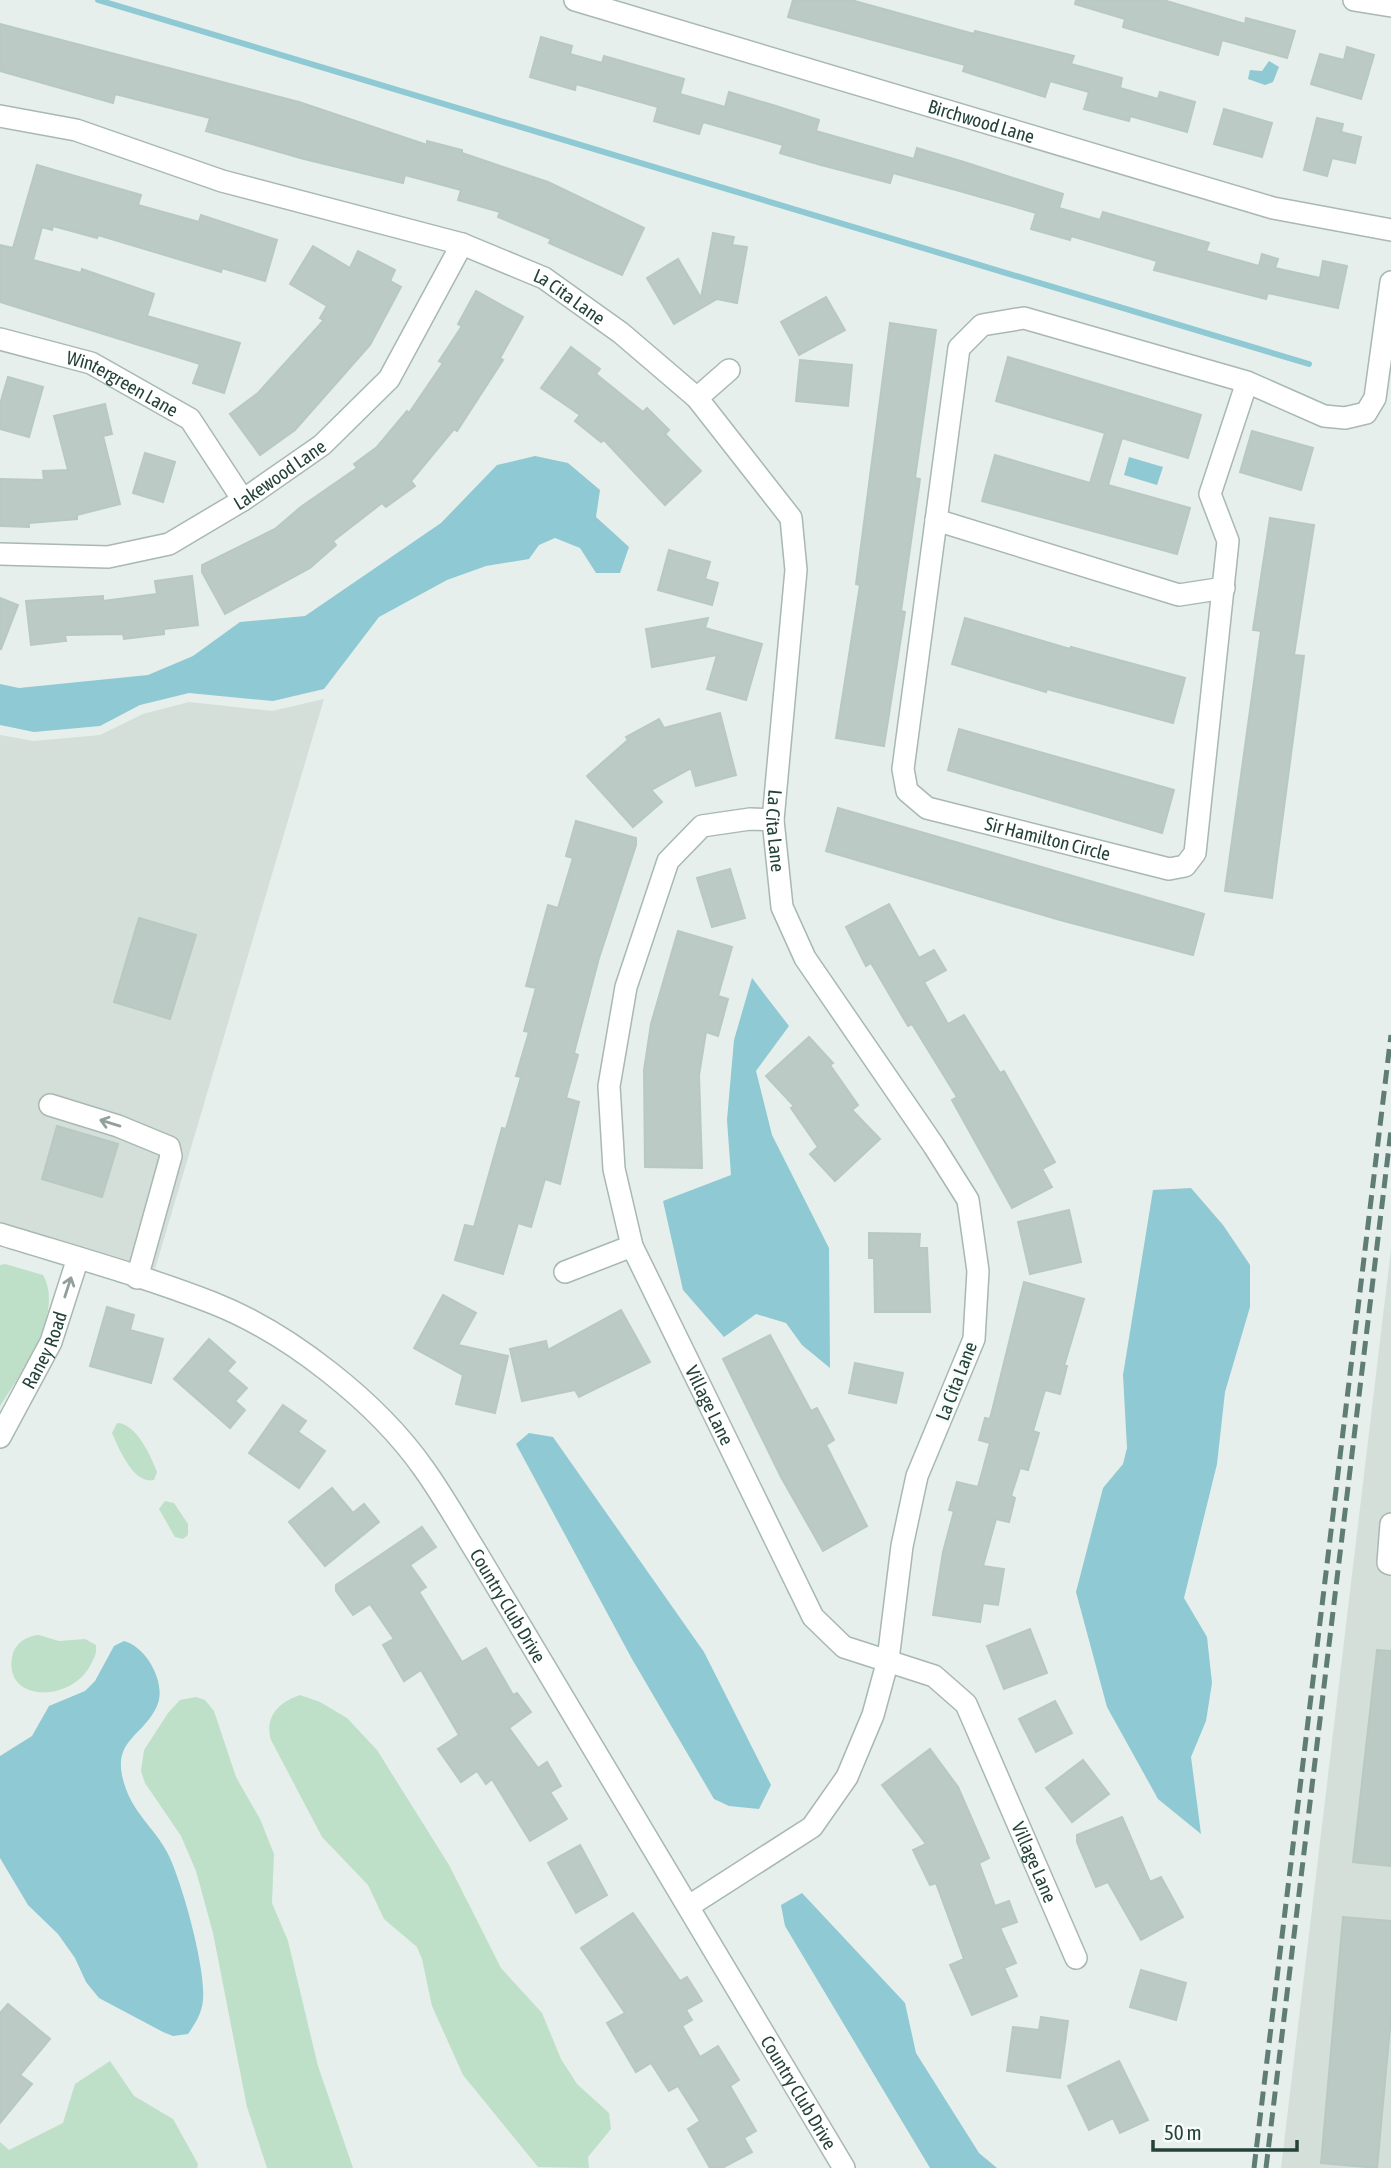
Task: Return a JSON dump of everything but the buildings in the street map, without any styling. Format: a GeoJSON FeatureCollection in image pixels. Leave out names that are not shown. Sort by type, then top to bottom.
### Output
{"type":"FeatureCollection","features":[{"type":"Feature","properties":{"kind":"street","name":"Birchwood Lane"},"geometry":{"type":"LineString","coordinates":[[575,0],[1273,208],[1391,230]]}},
{"type":"Feature","properties":{"kind":"street"},"geometry":{"type":"LineString","coordinates":[[1354,0],[1391,6]]}},
{"type":"Feature","properties":{"kind":"street","name":"La Cita Lane"},"geometry":{"type":"LineString","coordinates":[[0,116],[76,130],[222,181],[462,244],[544,278],[621,333],[696,398],[791,518],[796,570],[773,820],[782,907],[805,958],[968,1200],[978,1271],[974,1339],[917,1476],[902,1546],[888,1660],[873,1716],[847,1777],[812,1827],[688,1906]]}},
{"type":"Feature","properties":{"kind":"street","name":"Lakewood Lane"},"geometry":{"type":"LineString","coordinates":[[0,554],[108,557],[169,544],[243,500],[322,445],[389,379],[462,244]]}},
{"type":"Feature","properties":{"kind":"street","name":"Sir Hamilton Circle"},"geometry":{"type":"LineString","coordinates":[[1247,382],[1210,495],[1228,541],[1195,853],[1185,866],[1169,869],[927,808],[907,791],[903,769],[959,348],[982,325],[1024,318],[1247,382],[1324,416],[1345,418],[1366,413],[1375,398],[1391,282]]}},
{"type":"Feature","properties":{"kind":"street","name":"Wintergreen Lane"},"geometry":{"type":"LineString","coordinates":[[0,339],[91,363],[190,419],[243,500]]}},
{"type":"Feature","properties":{"kind":"street"},"geometry":{"type":"LineString","coordinates":[[696,398],[729,370]]}},
{"type":"Feature","properties":{"kind":"street"},"geometry":{"type":"LineString","coordinates":[[936,520],[1179,595],[1224,588]]}},
{"type":"Feature","properties":{"kind":"street","name":"Village Lane"},"geometry":{"type":"LineString","coordinates":[[773,820],[750,819],[702,826],[668,861],[663,874],[626,987],[609,1086],[614,1169],[632,1245],[813,1617],[844,1647],[934,1676],[966,1704],[1076,1958]]}},
{"type":"Feature","properties":{"kind":"street"},"geometry":{"type":"LineString","coordinates":[[50,1105],[118,1126],[169,1147],[171,1156],[137,1278]]}},
{"type":"Feature","properties":{"kind":"street","name":"Country Club Drive"},"geometry":{"type":"LineString","coordinates":[[0,1234],[214,1304],[267,1330],[373,1410],[424,1468],[844,2168]]}},
{"type":"Feature","properties":{"kind":"street"},"geometry":{"type":"LineString","coordinates":[[565,1272],[632,1245]]}},
{"type":"Feature","properties":{"kind":"street","name":"Raney Road"},"geometry":{"type":"LineString","coordinates":[[0,1437],[51,1342],[78,1258]]}},
{"type":"Feature","properties":{"kind":"street"},"geometry":{"type":"LineString","coordinates":[[1391,1524],[1388,1563],[1391,1564]]}},
{"type":"Feature","properties":{"kind":"shaded area"},"geometry":{"type":"Polygon","coordinates":[[[324,699],[155,1269],[0,1222],[0,735],[34,741],[100,735],[143,714],[189,702],[272,711],[324,699]]]}},
{"type":"Feature","properties":{"kind":"shaded area"},"geometry":{"type":"Polygon","coordinates":[[[1391,1249],[1391,2168],[1281,2168],[1391,1249]]]}},
{"type":"Feature","properties":{"kind":"green space"},"geometry":{"type":"Polygon","coordinates":[[[5,1264],[43,1275],[48,1290],[49,1307],[38,1342],[0,1406],[0,1265],[5,1264]]]}},
{"type":"Feature","properties":{"kind":"green space"},"geometry":{"type":"Polygon","coordinates":[[[117,1423],[130,1428],[142,1442],[157,1472],[154,1480],[140,1477],[128,1464],[112,1433],[117,1423]]]}},
{"type":"Feature","properties":{"kind":"green space"},"geometry":{"type":"Polygon","coordinates":[[[165,1501],[174,1503],[188,1524],[188,1535],[183,1539],[175,1537],[159,1509],[165,1501]]]}},
{"type":"Feature","properties":{"kind":"green space"},"geometry":{"type":"Polygon","coordinates":[[[39,1635],[59,1641],[85,1639],[96,1645],[90,1666],[80,1678],[67,1687],[53,1692],[26,1689],[17,1681],[12,1669],[13,1653],[23,1640],[39,1635]]]}},
{"type":"Feature","properties":{"kind":"green space"},"geometry":{"type":"Polygon","coordinates":[[[300,1695],[320,1702],[347,1718],[377,1750],[449,1865],[501,1968],[542,2013],[561,2059],[577,2084],[609,2113],[611,2129],[588,2157],[589,2168],[538,2167],[463,2075],[432,2006],[417,1947],[384,1919],[368,1885],[322,1837],[271,1740],[270,1724],[275,1712],[280,1706],[300,1695]]]}},
{"type":"Feature","properties":{"kind":"green space"},"geometry":{"type":"Polygon","coordinates":[[[196,1697],[205,1700],[214,1711],[236,1777],[260,1819],[274,1854],[272,1903],[288,1941],[318,2066],[353,2168],[267,2168],[247,2107],[213,1933],[196,1871],[181,1836],[145,1783],[141,1771],[144,1750],[168,1713],[180,1700],[196,1697]]]}},
{"type":"Feature","properties":{"kind":"green space"},"geometry":{"type":"Polygon","coordinates":[[[110,2061],[134,2096],[173,2119],[198,2164],[197,2168],[0,2168],[0,2142],[9,2150],[63,2123],[75,2084],[110,2061]]]}},
{"type":"Feature","properties":{"kind":"water"},"geometry":{"type":"Polygon","coordinates":[[[1269,61],[1279,67],[1273,82],[1265,85],[1248,79],[1250,70],[1262,71],[1269,61]]]}},
{"type":"Feature","properties":{"kind":"water"},"geometry":{"type":"Polygon","coordinates":[[[535,456],[568,463],[600,490],[596,517],[629,547],[620,573],[596,573],[580,548],[555,538],[539,545],[529,559],[486,566],[447,580],[379,617],[324,689],[273,701],[189,693],[140,705],[100,726],[34,732],[0,725],[0,684],[19,688],[148,675],[193,656],[240,622],[305,616],[441,523],[497,465],[535,456]]]}},
{"type":"Feature","properties":{"kind":"water"},"geometry":{"type":"Polygon","coordinates":[[[1129,457],[1163,467],[1157,485],[1124,475],[1129,457]]]}},
{"type":"Feature","properties":{"kind":"water"},"geometry":{"type":"Polygon","coordinates":[[[752,978],[789,1026],[756,1071],[772,1135],[829,1248],[830,1368],[802,1345],[786,1323],[756,1314],[724,1337],[683,1290],[663,1201],[731,1175],[727,1120],[734,1040],[752,978]]]}},
{"type":"Feature","properties":{"kind":"water"},"geometry":{"type":"Polygon","coordinates":[[[1191,1188],[1223,1225],[1250,1265],[1250,1307],[1225,1392],[1217,1464],[1184,1598],[1207,1637],[1212,1683],[1206,1721],[1191,1757],[1201,1834],[1158,1799],[1107,1707],[1076,1592],[1103,1488],[1123,1464],[1127,1448],[1123,1375],[1153,1190],[1191,1188]]]}},
{"type":"Feature","properties":{"kind":"water"},"geometry":{"type":"Polygon","coordinates":[[[529,1433],[553,1437],[704,1652],[771,1785],[759,1809],[729,1806],[714,1799],[632,1659],[516,1444],[529,1433]]]}},
{"type":"Feature","properties":{"kind":"water"},"geometry":{"type":"Polygon","coordinates":[[[124,1641],[147,1658],[159,1687],[157,1706],[151,1717],[124,1750],[121,1760],[122,1773],[130,1798],[169,1856],[192,1928],[201,1969],[203,2000],[200,2014],[188,2034],[173,2036],[163,2032],[99,1998],[86,1982],[75,1958],[58,1934],[28,1905],[0,1858],[0,1756],[32,1736],[49,1706],[85,1691],[95,1681],[114,1646],[124,1641]]]}},
{"type":"Feature","properties":{"kind":"water"},"geometry":{"type":"Polygon","coordinates":[[[802,1893],[905,2003],[916,2053],[979,2153],[997,2168],[930,2168],[785,1926],[781,1905],[802,1893]]]}},
{"type":"Feature","properties":{"kind":"waterway"},"geometry":{"type":"LineString","coordinates":[[98,0],[1309,364]]}},
{"type":"Feature","properties":{"kind":"railway"},"geometry":{"type":"LineString","coordinates":[[1254,2168],[1391,1035]]}},
{"type":"Feature","properties":{"kind":"railway"},"geometry":{"type":"LineString","coordinates":[[1266,2168],[1391,1130]]}}]}
